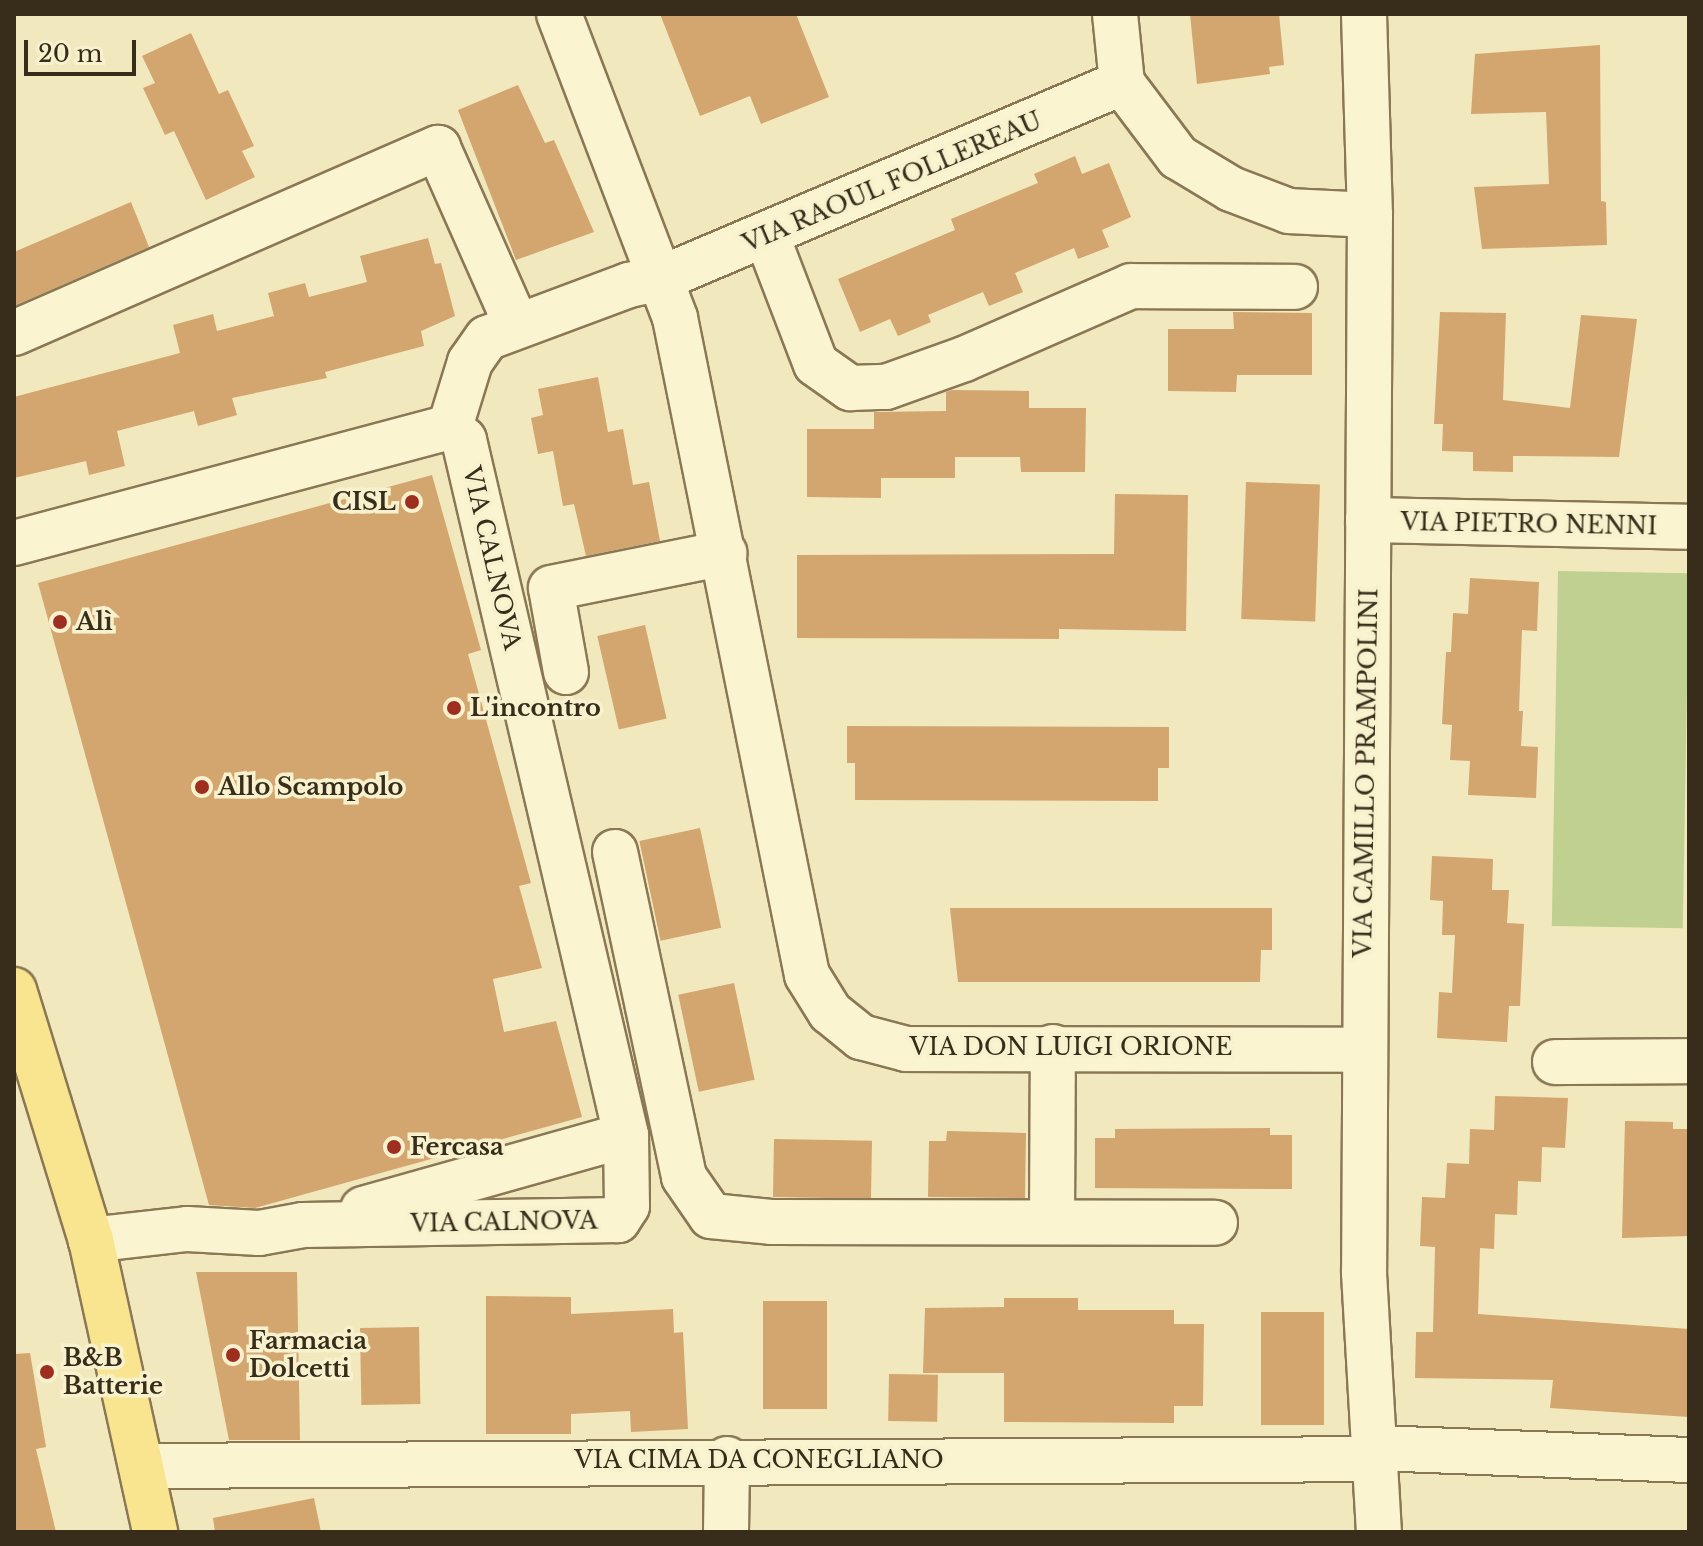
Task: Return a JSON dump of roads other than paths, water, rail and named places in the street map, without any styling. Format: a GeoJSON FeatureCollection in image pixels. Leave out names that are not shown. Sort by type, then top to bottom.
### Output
{"type":"FeatureCollection","features":[{"type":"Feature","properties":{"kind":"main road"},"geometry":{"type":"LineString","coordinates":[[14,990],[41,1064],[91,1240],[155,1532]]}},
{"type":"Feature","properties":{"kind":"street","name":"VIA DON LUIGI ORIONE"},"geometry":{"type":"LineString","coordinates":[[559,14],[662,278],[724,553],[807,975],[830,1012],[861,1037],[906,1049],[1363,1050]]}},
{"type":"Feature","properties":{"kind":"street"},"geometry":{"type":"LineString","coordinates":[[1115,14],[1122,83],[1178,157],[1231,189],[1289,211],[1370,215]]}},
{"type":"Feature","properties":{"kind":"street","name":"VIA CAMILLO PRAMPOLINI"},"geometry":{"type":"LineString","coordinates":[[1364,14],[1370,215],[1364,1273],[1379,1532]]}},
{"type":"Feature","properties":{"kind":"street","name":"VIA RAOUL FOLLEREAU"},"geometry":{"type":"LineString","coordinates":[[662,278],[1122,83]]}},
{"type":"Feature","properties":{"kind":"street"},"geometry":{"type":"LineString","coordinates":[[14,333],[438,148],[502,332]]}},
{"type":"Feature","properties":{"kind":"street"},"geometry":{"type":"LineString","coordinates":[[766,234],[816,364],[850,388],[886,387],[964,359],[1131,286],[1295,287]]}},
{"type":"Feature","properties":{"kind":"street"},"geometry":{"type":"LineString","coordinates":[[14,543],[450,427],[470,362],[502,332],[629,285],[662,278]]}},
{"type":"Feature","properties":{"kind":"street","name":"VIA CALNOVA"},"geometry":{"type":"LineString","coordinates":[[303,1225],[618,1220],[627,1206],[626,1135],[464,440],[450,427]]}},
{"type":"Feature","properties":{"kind":"street","name":"VIA PIETRO NENNI"},"geometry":{"type":"LineString","coordinates":[[1368,520],[1689,527]]}},
{"type":"Feature","properties":{"kind":"street"},"geometry":{"type":"LineString","coordinates":[[566,672],[551,588],[724,553]]}},
{"type":"Feature","properties":{"kind":"street"},"geometry":{"type":"LineString","coordinates":[[615,852],[684,1177],[711,1216],[771,1222],[1052,1220],[1215,1223]]}},
{"type":"Feature","properties":{"kind":"street"},"geometry":{"type":"LineString","coordinates":[[1052,1220],[1053,1047]]}},
{"type":"Feature","properties":{"kind":"street"},"geometry":{"type":"LineString","coordinates":[[1555,1062],[1689,1061]]}},
{"type":"Feature","properties":{"kind":"street","name":"VIA CALNOVA"},"geometry":{"type":"LineString","coordinates":[[91,1240],[187,1229],[259,1233],[303,1225],[626,1135]]}},
{"type":"Feature","properties":{"kind":"street","name":"VIA CIMA DA CONEGLIANO"},"geometry":{"type":"LineString","coordinates":[[141,1466],[1376,1454],[1689,1460]]}},
{"type":"Feature","properties":{"kind":"street"},"geometry":{"type":"LineString","coordinates":[[726,1532],[727,1459]]}},
{"type":"Feature","properties":{"kind":"place","name":"CISL"},"geometry":{"type":"Point","coordinates":[412,502]}},
{"type":"Feature","properties":{"kind":"place","name":"Alì"},"geometry":{"type":"Point","coordinates":[60,622]}},
{"type":"Feature","properties":{"kind":"place","name":"L'incontro"},"geometry":{"type":"Point","coordinates":[454,708]}},
{"type":"Feature","properties":{"kind":"place","name":"Allo Scampolo"},"geometry":{"type":"Point","coordinates":[202,787]}},
{"type":"Feature","properties":{"kind":"place","name":"Fercasa"},"geometry":{"type":"Point","coordinates":[394,1147]}},
{"type":"Feature","properties":{"kind":"place","name":"Farmacia Dolcetti"},"geometry":{"type":"Point","coordinates":[233,1355]}},
{"type":"Feature","properties":{"kind":"place","name":"B&B Batterie"},"geometry":{"type":"Point","coordinates":[47,1372]}}]}
